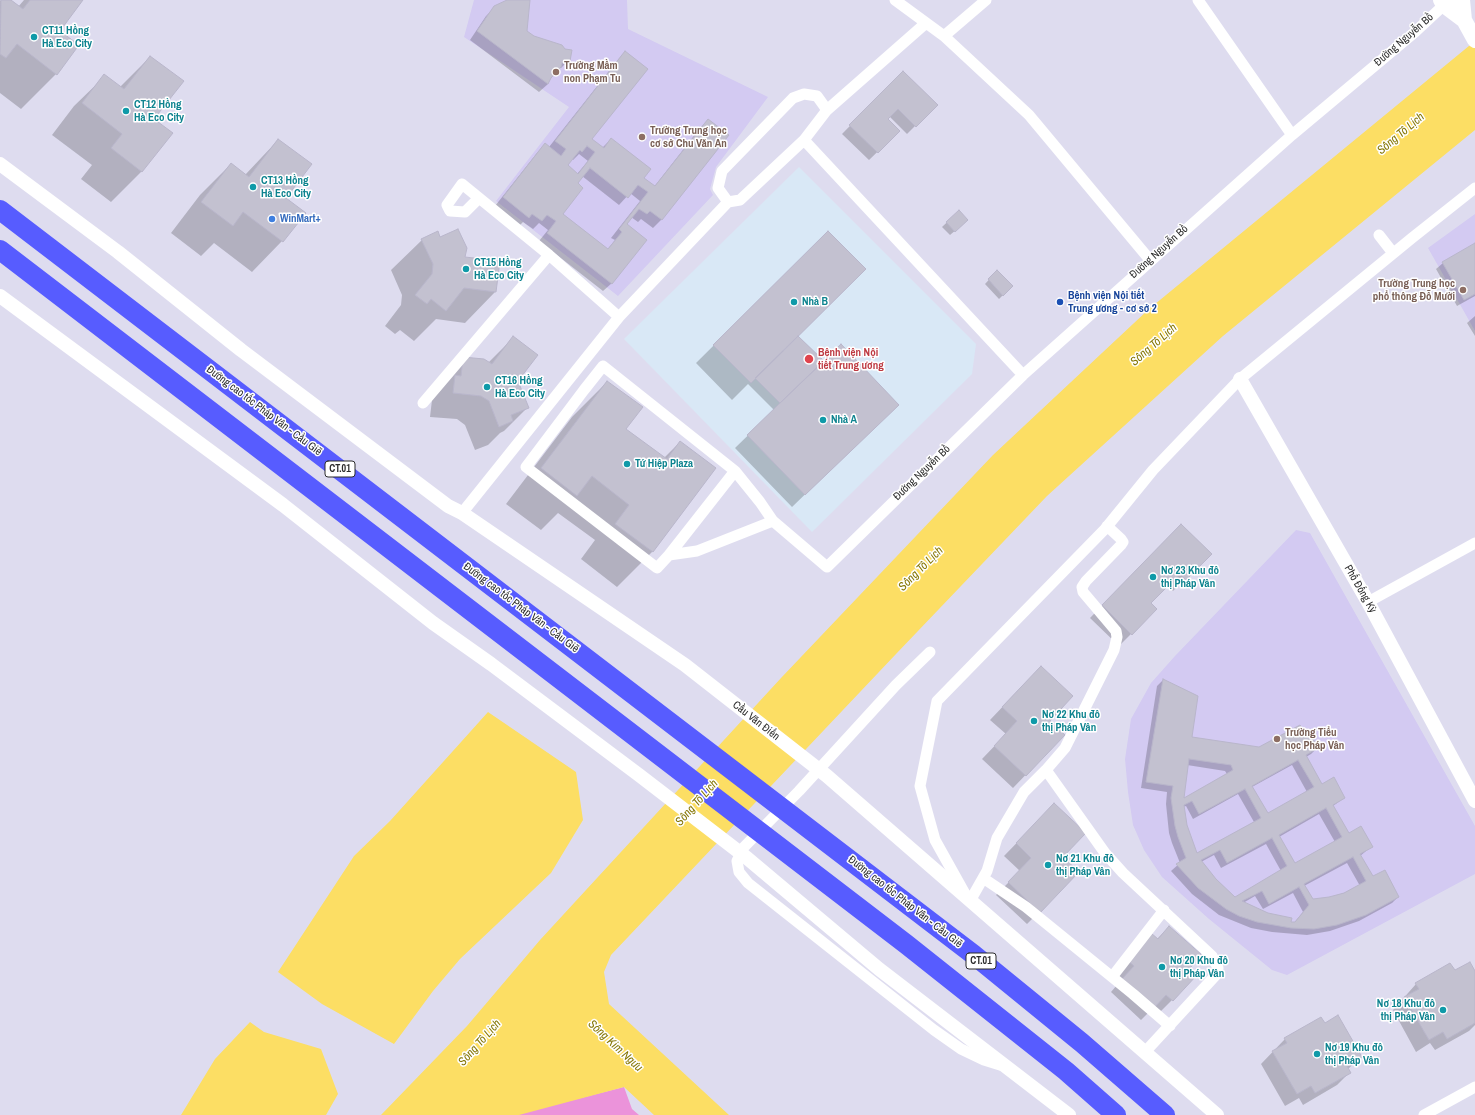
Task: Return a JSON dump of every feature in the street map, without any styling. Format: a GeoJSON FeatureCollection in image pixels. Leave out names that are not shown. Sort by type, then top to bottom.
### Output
{"type":"FeatureCollection","features":[{"type":"Feature","properties":{"kind":"highway","name":"Đường cao tốc Pháp Vân - Cầu Giẽ"},"geometry":{"type":"LineString","coordinates":[[0,210],[980,960],[1082,1043],[1165,1115]]}},
{"type":"Feature","properties":{"kind":"highway"},"geometry":{"type":"LineString","coordinates":[[0,250],[906,944],[1054,1061],[1116,1115]]}},
{"type":"Feature","properties":{"kind":"main road"},"geometry":{"type":"LineString","coordinates":[[1462,0],[1470,31]]}},
{"type":"Feature","properties":{"kind":"main road"},"geometry":{"type":"LineString","coordinates":[[1445,2],[1470,31]]}},
{"type":"Feature","properties":{"kind":"street"},"geometry":{"type":"LineString","coordinates":[[895,0],[944,36],[1029,115],[1150,260]]}},
{"type":"Feature","properties":{"kind":"street"},"geometry":{"type":"LineString","coordinates":[[944,36],[986,0]]}},
{"type":"Feature","properties":{"kind":"street"},"geometry":{"type":"LineString","coordinates":[[1198,0],[1292,135]]}},
{"type":"Feature","properties":{"kind":"street","name":"Đường Nguyễn Bồ"},"geometry":{"type":"LineString","coordinates":[[772,521],[826,567],[1023,374],[1292,135],[1415,32],[1445,2]]}},
{"type":"Feature","properties":{"kind":"street"},"geometry":{"type":"LineString","coordinates":[[462,513],[619,316],[728,202],[740,200],[804,140],[827,110],[926,23]]}},
{"type":"Feature","properties":{"kind":"street"},"geometry":{"type":"LineString","coordinates":[[728,202],[718,188],[722,171],[793,98],[804,94],[817,96],[827,110]]}},
{"type":"Feature","properties":{"kind":"street"},"geometry":{"type":"LineString","coordinates":[[804,140],[1023,374]]}},
{"type":"Feature","properties":{"kind":"street","name":"Cầu Văn Điển"},"geometry":{"type":"LineString","coordinates":[[0,164],[118,252],[254,360],[448,506],[462,513],[685,665],[826,776],[1217,1115]]}},
{"type":"Feature","properties":{"kind":"street"},"geometry":{"type":"LineString","coordinates":[[970,902],[935,840],[920,786],[937,701],[1107,526],[1153,470],[1240,379],[1393,253],[1475,188]]}},
{"type":"Feature","properties":{"kind":"street"},"geometry":{"type":"LineString","coordinates":[[479,198],[549,255],[619,316]]}},
{"type":"Feature","properties":{"kind":"street"},"geometry":{"type":"LineString","coordinates":[[1378,235],[1393,253]]}},
{"type":"Feature","properties":{"kind":"street"},"geometry":{"type":"LineString","coordinates":[[424,403],[549,255]]}},
{"type":"Feature","properties":{"kind":"street"},"geometry":{"type":"LineString","coordinates":[[0,296],[283,505],[433,624],[491,664],[639,775],[747,858],[879,969],[1069,1115]]}},
{"type":"Feature","properties":{"kind":"street"},"geometry":{"type":"LineString","coordinates":[[669,555],[696,552],[772,521],[760,502],[735,471],[603,366],[584,390],[526,467],[658,568],[735,471]]}},
{"type":"Feature","properties":{"kind":"street","name":"Phố Đống Kỳ"},"geometry":{"type":"LineString","coordinates":[[1240,379],[1368,602],[1475,801]]}},
{"type":"Feature","properties":{"kind":"street"},"geometry":{"type":"LineString","coordinates":[[970,902],[986,871],[1000,832],[1024,792],[1065,748],[1114,650],[1117,637],[1116,631],[1083,592],[1082,587],[1121,545],[1121,539],[1107,526]]}},
{"type":"Feature","properties":{"kind":"street"},"geometry":{"type":"LineString","coordinates":[[1368,602],[1475,544]]}},
{"type":"Feature","properties":{"kind":"street"},"geometry":{"type":"LineString","coordinates":[[930,652],[896,685],[799,791],[744,847],[737,860],[739,872],[748,884],[934,1030],[961,1049],[984,1060],[1004,1066]]}},
{"type":"Feature","properties":{"kind":"street"},"geometry":{"type":"LineString","coordinates":[[1046,770],[1105,852],[1124,873],[1212,956],[1218,968],[1215,976],[1145,1052]]}},
{"type":"Feature","properties":{"kind":"street"},"geometry":{"type":"LineString","coordinates":[[983,878],[1026,907],[1170,1026]]}},
{"type":"Feature","properties":{"kind":"street"},"geometry":{"type":"LineString","coordinates":[[1112,977],[1164,910]]}},
{"type":"Feature","properties":{"kind":"street"},"geometry":{"type":"LineString","coordinates":[[1424,1115],[1475,1087]]}},
{"type":"Feature","properties":{"kind":"shaded area","name":"Trường Trung học cơ sở Chu Văn An"},"geometry":{"type":"Polygon","coordinates":[[[474,0],[627,0],[628,29],[768,97],[716,167],[710,189],[713,195],[618,296],[496,201],[569,107],[464,37],[474,0]]]}},
{"type":"Feature","properties":{"kind":"shaded area","name":"Bệnh viện Nội tiết Trung ương"},"geometry":{"type":"Polygon","coordinates":[[[799,167],[976,344],[972,374],[812,532],[624,339],[799,167]]]}},
{"type":"Feature","properties":{"kind":"shaded area","name":"Trường Trung học phổ thông Đỗ Mười"},"geometry":{"type":"Polygon","coordinates":[[[1475,214],[1475,331],[1428,248],[1475,214]]]}},
{"type":"Feature","properties":{"kind":"shaded area","name":"Trường Tiểu học Pháp Vân"},"geometry":{"type":"Polygon","coordinates":[[[1296,530],[1310,533],[1475,826],[1475,874],[1287,975],[1272,970],[1209,919],[1162,877],[1144,850],[1133,825],[1125,759],[1131,719],[1151,683],[1296,530]]]}},
{"type":"Feature","properties":{"kind":"shaded area"},"geometry":{"type":"Polygon","coordinates":[[[624,1087],[632,1109],[639,1115],[514,1115],[624,1087]]]}},
{"type":"Feature","properties":{"kind":"water"},"geometry":{"type":"Polygon","coordinates":[[[1475,41],[1475,130],[1223,336],[1047,496],[611,955],[604,972],[609,1004],[729,1115],[654,1115],[624,1087],[519,1115],[381,1115],[467,1026],[540,940],[781,678],[993,455],[1149,309],[1475,41]]]}},
{"type":"Feature","properties":{"kind":"water"},"geometry":{"type":"Polygon","coordinates":[[[488,712],[576,772],[583,820],[551,873],[460,959],[433,991],[394,1044],[322,1004],[278,972],[354,856],[390,821],[488,712]]]}},
{"type":"Feature","properties":{"kind":"water"},"geometry":{"type":"Polygon","coordinates":[[[250,1022],[264,1032],[321,1049],[338,1094],[326,1115],[181,1115],[215,1059],[250,1022]]]}},
{"type":"Feature","properties":{"kind":"building","name":"CT11 Hồng Hà Eco City"},"geometry":{"type":"Polygon","coordinates":[[[1,0],[11,0],[23,9],[30,0],[83,0],[60,31],[79,45],[57,75],[17,44],[6,58],[0,54],[1,0]]]}},
{"type":"Feature","properties":{"kind":"building"},"geometry":{"type":"Polygon","coordinates":[[[507,0],[530,0],[527,31],[534,36],[562,45],[565,49],[572,50],[570,61],[563,60],[561,67],[551,78],[548,84],[477,31],[494,6],[507,0]]]}},
{"type":"Feature","properties":{"kind":"building"},"geometry":{"type":"Polygon","coordinates":[[[625,51],[648,69],[592,139],[604,148],[611,138],[651,169],[644,178],[655,186],[708,119],[729,135],[662,220],[650,211],[647,214],[639,209],[627,224],[647,240],[612,284],[547,233],[556,221],[547,215],[542,221],[532,214],[529,218],[503,197],[545,143],[561,156],[566,149],[555,141],[625,51]],[[587,146],[582,152],[580,150],[568,165],[578,174],[595,152],[587,146]],[[590,168],[578,183],[583,188],[563,214],[608,249],[622,232],[619,229],[648,192],[638,185],[628,198],[590,168]]]}},
{"type":"Feature","properties":{"kind":"building","name":"CT12 Hồng Hà Eco City"},"geometry":{"type":"Polygon","coordinates":[[[150,56],[184,81],[154,119],[173,133],[142,172],[111,148],[122,134],[82,103],[104,74],[124,89],[150,56]]]}},
{"type":"Feature","properties":{"kind":"building"},"geometry":{"type":"Polygon","coordinates":[[[903,71],[938,105],[916,127],[898,109],[888,119],[900,131],[878,153],[849,125],[903,71]]]}},
{"type":"Feature","properties":{"kind":"building","name":"CT13 Hồng Hà Eco City"},"geometry":{"type":"Polygon","coordinates":[[[278,139],[312,164],[286,198],[306,213],[283,242],[243,212],[233,226],[201,202],[231,163],[249,177],[278,139]]]}},
{"type":"Feature","properties":{"kind":"building"},"geometry":{"type":"Polygon","coordinates":[[[959,210],[968,220],[955,232],[946,222],[959,210]]]}},
{"type":"Feature","properties":{"kind":"building","name":"CT15 Hồng Hà Eco City"},"geometry":{"type":"Polygon","coordinates":[[[458,229],[467,248],[465,257],[500,261],[496,292],[464,288],[446,311],[431,299],[427,304],[415,295],[432,274],[433,264],[421,239],[438,231],[440,237],[458,229]]]}},
{"type":"Feature","properties":{"kind":"building","name":"Nhà B"},"geometry":{"type":"Polygon","coordinates":[[[828,231],[866,269],[751,383],[713,345],[828,231]]]}},
{"type":"Feature","properties":{"kind":"building"},"geometry":{"type":"Polygon","coordinates":[[[1475,243],[1475,294],[1464,300],[1442,262],[1475,243]]]}},
{"type":"Feature","properties":{"kind":"building"},"geometry":{"type":"Polygon","coordinates":[[[997,270],[1013,286],[1003,296],[988,279],[997,270]]]}},
{"type":"Feature","properties":{"kind":"building","name":"CT16 Hồng Hà Eco City"},"geometry":{"type":"Polygon","coordinates":[[[513,336],[538,355],[518,381],[529,408],[511,415],[513,421],[499,427],[489,401],[481,396],[453,393],[455,375],[461,376],[463,357],[484,359],[492,364],[513,336]]]}},
{"type":"Feature","properties":{"kind":"building"},"geometry":{"type":"Polygon","coordinates":[[[798,336],[824,361],[780,403],[755,378],[798,336]]]}},
{"type":"Feature","properties":{"kind":"building","name":"Nhà A"},"geometry":{"type":"Polygon","coordinates":[[[841,344],[899,405],[805,495],[747,435],[841,344]]]}},
{"type":"Feature","properties":{"kind":"building","name":"Tứ Hiệp Plaza"},"geometry":{"type":"Polygon","coordinates":[[[607,381],[643,407],[626,429],[667,459],[680,441],[716,468],[653,552],[615,524],[629,505],[592,476],[577,496],[541,468],[607,381]]]}},
{"type":"Feature","properties":{"kind":"building","name":"Nơ 23 Khu đô thị Pháp Vân"},"geometry":{"type":"Polygon","coordinates":[[[1181,524],[1212,554],[1186,580],[1180,574],[1151,603],[1157,609],[1132,635],[1102,605],[1181,524]]]}},
{"type":"Feature","properties":{"kind":"building","name":"Nơ 22 Khu đô thị Pháp Vân"},"geometry":{"type":"Polygon","coordinates":[[[1041,666],[1073,696],[1050,721],[1065,735],[1026,776],[994,746],[1017,721],[1002,707],[1041,666]]]}},
{"type":"Feature","properties":{"kind":"building"},"geometry":{"type":"Polygon","coordinates":[[[1163,679],[1198,696],[1192,737],[1259,747],[1300,725],[1304,731],[1308,729],[1318,748],[1306,755],[1322,784],[1334,777],[1345,798],[1333,805],[1349,833],[1361,826],[1373,847],[1360,854],[1373,876],[1385,870],[1399,897],[1366,915],[1337,925],[1314,929],[1291,928],[1257,922],[1239,916],[1226,909],[1198,888],[1176,864],[1186,858],[1175,826],[1171,798],[1173,786],[1146,782],[1163,679]],[[1189,759],[1184,798],[1233,770],[1231,765],[1189,759]],[[1298,760],[1252,786],[1268,813],[1314,787],[1298,760]],[[1245,789],[1199,814],[1192,801],[1184,805],[1187,825],[1197,853],[1261,818],[1245,789]],[[1326,808],[1279,835],[1295,863],[1342,837],[1326,808]],[[1272,838],[1227,863],[1220,850],[1201,860],[1216,879],[1235,897],[1287,866],[1272,838]],[[1353,857],[1304,884],[1313,899],[1344,893],[1366,881],[1353,857]],[[1299,887],[1269,904],[1262,891],[1242,901],[1268,913],[1292,918],[1291,922],[1295,922],[1309,905],[1299,887]]]}},
{"type":"Feature","properties":{"kind":"building","name":"Nơ 21 Khu đô thị Pháp Vân"},"geometry":{"type":"Polygon","coordinates":[[[1054,803],[1086,833],[1063,857],[1079,872],[1040,913],[1008,882],[1031,858],[1016,843],[1054,803]]]}},
{"type":"Feature","properties":{"kind":"building","name":"Nơ 20 Khu đô thị Pháp Vân"},"geometry":{"type":"Polygon","coordinates":[[[1169,926],[1202,955],[1190,968],[1197,975],[1173,1001],[1166,995],[1154,1008],[1122,979],[1134,966],[1126,959],[1151,933],[1158,939],[1169,926]]]}},
{"type":"Feature","properties":{"kind":"building","name":"Nơ 18 Khu đô thị Pháp Vân"},"geometry":{"type":"Polygon","coordinates":[[[1470,962],[1475,971],[1475,1023],[1447,1039],[1443,1032],[1429,1040],[1404,997],[1419,989],[1415,983],[1450,963],[1455,970],[1470,962]]]}},
{"type":"Feature","properties":{"kind":"building","name":"Nơ 19 Khu đô thị Pháp Vân"},"geometry":{"type":"Polygon","coordinates":[[[1338,1015],[1362,1057],[1347,1066],[1351,1073],[1315,1093],[1311,1086],[1297,1094],[1272,1051],[1287,1043],[1284,1038],[1321,1017],[1325,1023],[1338,1015]]]}},
{"type":"Feature","properties":{"kind":"place","name":"CT11 Hồng Hà Eco City"},"geometry":{"type":"Point","coordinates":[34,37]}},
{"type":"Feature","properties":{"kind":"place","name":"Trường Mầm non Phạm Tu"},"geometry":{"type":"Point","coordinates":[556,72]}},
{"type":"Feature","properties":{"kind":"place","name":"CT12 Hồng Hà Eco City"},"geometry":{"type":"Point","coordinates":[126,111]}},
{"type":"Feature","properties":{"kind":"place","name":"Trường Trung học cơ sở Chu Văn An"},"geometry":{"type":"Point","coordinates":[642,137]}},
{"type":"Feature","properties":{"kind":"place","name":"CT13 Hồng Hà Eco City"},"geometry":{"type":"Point","coordinates":[253,187]}},
{"type":"Feature","properties":{"kind":"place","name":"WinMart+"},"geometry":{"type":"Point","coordinates":[272,219]}},
{"type":"Feature","properties":{"kind":"place","name":"CT15 Hồng Hà Eco City"},"geometry":{"type":"Point","coordinates":[466,269]}},
{"type":"Feature","properties":{"kind":"place","name":"Trường Trung học phổ thông Đỗ Mười"},"geometry":{"type":"Point","coordinates":[1463,290]}},
{"type":"Feature","properties":{"kind":"place","name":"Nhà B"},"geometry":{"type":"Point","coordinates":[794,302]}},
{"type":"Feature","properties":{"kind":"place","name":"Bệnh viện Nội tiết Trung ương - cơ sở 2"},"geometry":{"type":"Point","coordinates":[1060,302]}},
{"type":"Feature","properties":{"kind":"place","name":"Bệnh viện Nội tiết Trung ương"},"geometry":{"type":"Point","coordinates":[809,359]}},
{"type":"Feature","properties":{"kind":"place","name":"CT16 Hồng Hà Eco City"},"geometry":{"type":"Point","coordinates":[487,387]}},
{"type":"Feature","properties":{"kind":"place","name":"Nhà A"},"geometry":{"type":"Point","coordinates":[823,420]}},
{"type":"Feature","properties":{"kind":"place","name":"Tứ Hiệp Plaza"},"geometry":{"type":"Point","coordinates":[627,464]}},
{"type":"Feature","properties":{"kind":"place","name":"Nơ 23 Khu đô thị Pháp Vân"},"geometry":{"type":"Point","coordinates":[1153,577]}},
{"type":"Feature","properties":{"kind":"place","name":"Nơ 22 Khu đô thị Pháp Vân"},"geometry":{"type":"Point","coordinates":[1034,721]}},
{"type":"Feature","properties":{"kind":"place","name":"Trường Tiểu học Pháp Vân"},"geometry":{"type":"Point","coordinates":[1277,739]}},
{"type":"Feature","properties":{"kind":"place","name":"Nơ 21 Khu đô thị Pháp Vân"},"geometry":{"type":"Point","coordinates":[1048,865]}},
{"type":"Feature","properties":{"kind":"place","name":"Nơ 20 Khu đô thị Pháp Vân"},"geometry":{"type":"Point","coordinates":[1162,967]}},
{"type":"Feature","properties":{"kind":"place","name":"Nơ 18 Khu đô thị Pháp Vân"},"geometry":{"type":"Point","coordinates":[1443,1010]}},
{"type":"Feature","properties":{"kind":"place","name":"Nơ 19 Khu đô thị Pháp Vân"},"geometry":{"type":"Point","coordinates":[1317,1054]}},
{"type":"Feature","properties":{"kind":"water label","name":"Sông Tô Lịch"},"geometry":{"type":"Point","coordinates":[1401,134]}},
{"type":"Feature","properties":{"kind":"water label","name":"Sông Tô Lịch"},"geometry":{"type":"Point","coordinates":[1154,345]}},
{"type":"Feature","properties":{"kind":"water label","name":"Sông Tô Lịch"},"geometry":{"type":"Point","coordinates":[921,569]}},
{"type":"Feature","properties":{"kind":"water label","name":"Sông Tô Lịch"},"geometry":{"type":"Point","coordinates":[697,803]}},
{"type":"Feature","properties":{"kind":"water label","name":"Sông Tô Lịch"},"geometry":{"type":"Point","coordinates":[480,1043]}},
{"type":"Feature","properties":{"kind":"water label","name":"Sông Kim Ngưu"},"geometry":{"type":"Point","coordinates":[615,1046]}}]}
